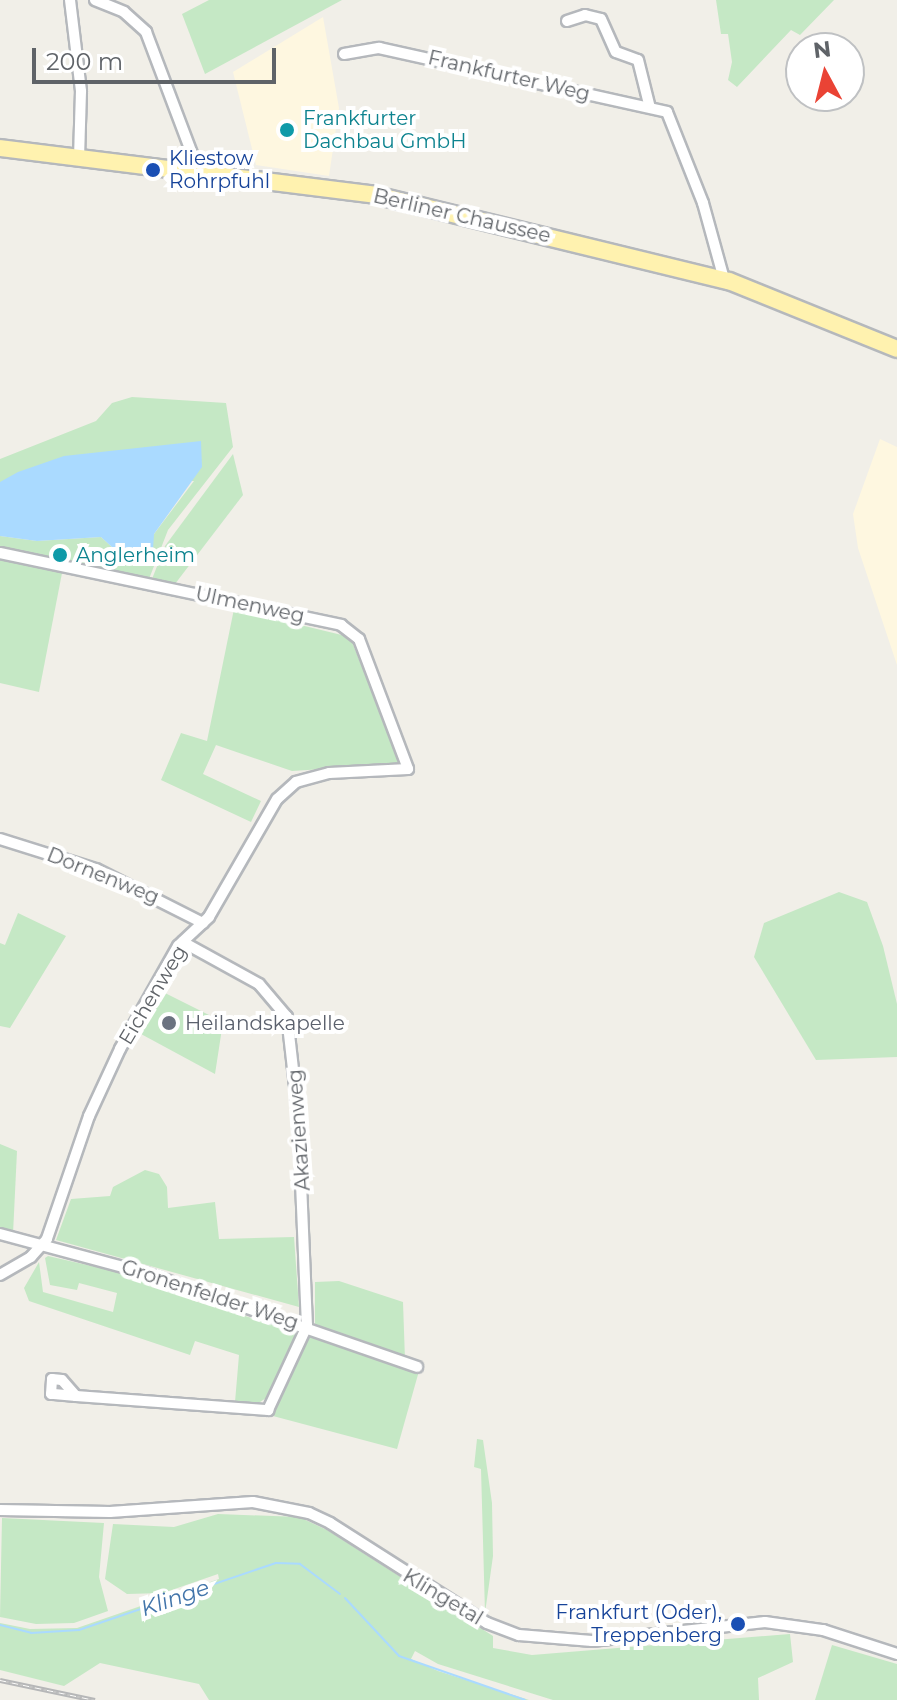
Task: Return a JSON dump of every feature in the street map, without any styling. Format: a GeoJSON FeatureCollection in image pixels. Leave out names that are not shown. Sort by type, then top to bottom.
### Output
{"type":"FeatureCollection","features":[{"type":"Feature","properties":{"kind":"main road","name":"Berliner Chaussee"},"geometry":{"type":"LineString","coordinates":[[0,148],[375,195],[785,291],[897,343]]}},
{"type":"Feature","properties":{"kind":"main road","name":"Berliner Chaussee"},"geometry":{"type":"LineString","coordinates":[[726,277],[897,349]]}},
{"type":"Feature","properties":{"kind":"street"},"geometry":{"type":"LineString","coordinates":[[70,0],[81,91],[79,158]]}},
{"type":"Feature","properties":{"kind":"street"},"geometry":{"type":"LineString","coordinates":[[95,0],[110,5],[146,32],[192,154],[191,171]]}},
{"type":"Feature","properties":{"kind":"street"},"geometry":{"type":"LineString","coordinates":[[567,21],[585,15],[601,19],[616,52],[638,60],[650,108]]}},
{"type":"Feature","properties":{"kind":"street","name":"Frankfurter Weg"},"geometry":{"type":"LineString","coordinates":[[344,54],[379,48],[650,108],[672,117],[726,277]]}},
{"type":"Feature","properties":{"kind":"street","name":"Ulmenweg"},"geometry":{"type":"LineString","coordinates":[[0,553],[341,625],[359,639],[408,769]]}},
{"type":"Feature","properties":{"kind":"street","name":"Eichenweg"},"geometry":{"type":"LineString","coordinates":[[42,1246],[120,1049],[183,942],[203,923],[261,821],[296,782],[329,773],[408,769]]}},
{"type":"Feature","properties":{"kind":"street","name":"Dornenweg"},"geometry":{"type":"LineString","coordinates":[[0,839],[96,869],[203,923]]}},
{"type":"Feature","properties":{"kind":"street","name":"Akazienweg"},"geometry":{"type":"LineString","coordinates":[[183,942],[259,984],[287,1017],[298,1113],[307,1326]]}},
{"type":"Feature","properties":{"kind":"street","name":"Gronenfelder Weg"},"geometry":{"type":"LineString","coordinates":[[0,1234],[146,1273],[307,1326],[417,1367]]}},
{"type":"Feature","properties":{"kind":"street"},"geometry":{"type":"LineString","coordinates":[[0,1275],[42,1246]]}},
{"type":"Feature","properties":{"kind":"street"},"geometry":{"type":"LineString","coordinates":[[76,1396],[268,1410],[307,1326]]}},
{"type":"Feature","properties":{"kind":"street","name":"Klingetal"},"geometry":{"type":"LineString","coordinates":[[0,1510],[110,1512],[253,1502],[309,1513],[330,1523],[487,1623],[519,1635],[592,1641],[765,1622],[823,1630],[897,1654]]}},
{"type":"Feature","properties":{"kind":"shaded area","name":"Frankfurter Dachbau GmbH"},"geometry":{"type":"Polygon","coordinates":[[[323,17],[339,108],[329,176],[256,165],[233,72],[323,17]]]}},
{"type":"Feature","properties":{"kind":"shaded area"},"geometry":{"type":"Polygon","coordinates":[[[880,439],[897,447],[897,665],[858,548],[853,514],[880,439]]]}},
{"type":"Feature","properties":{"kind":"green space"},"geometry":{"type":"Polygon","coordinates":[[[209,0],[342,0],[205,74],[182,14],[209,0]]]}},
{"type":"Feature","properties":{"kind":"green space"},"geometry":{"type":"Polygon","coordinates":[[[716,0],[834,0],[803,32],[785,32],[785,36],[737,87],[728,80],[732,62],[728,34],[721,34],[716,0]]]}},
{"type":"Feature","properties":{"kind":"green space"},"geometry":{"type":"Polygon","coordinates":[[[132,397],[226,403],[233,447],[168,530],[149,579],[0,547],[0,536],[37,541],[101,537],[125,559],[154,534],[194,481],[0,482],[0,459],[96,421],[112,403],[132,397]]]}},
{"type":"Feature","properties":{"kind":"green space"},"geometry":{"type":"Polygon","coordinates":[[[233,454],[243,495],[175,584],[152,579],[165,546],[233,454]]]}},
{"type":"Feature","properties":{"kind":"green space"},"geometry":{"type":"Polygon","coordinates":[[[0,560],[62,573],[39,692],[0,683],[0,560]]]}},
{"type":"Feature","properties":{"kind":"green space"},"geometry":{"type":"Polygon","coordinates":[[[234,609],[350,637],[401,764],[292,771],[216,745],[203,774],[261,801],[251,822],[161,780],[181,733],[207,741],[234,609]]]}},
{"type":"Feature","properties":{"kind":"green space"},"geometry":{"type":"Polygon","coordinates":[[[839,892],[867,902],[883,946],[897,1004],[897,1057],[816,1060],[754,957],[764,923],[839,892]]]}},
{"type":"Feature","properties":{"kind":"green space"},"geometry":{"type":"Polygon","coordinates":[[[18,913],[66,936],[10,1028],[0,1026],[0,943],[5,945],[18,913]]]}},
{"type":"Feature","properties":{"kind":"green space"},"geometry":{"type":"Polygon","coordinates":[[[163,992],[223,1022],[215,1074],[141,1034],[163,992]]]}},
{"type":"Feature","properties":{"kind":"green space"},"geometry":{"type":"Polygon","coordinates":[[[0,1144],[17,1151],[13,1234],[0,1230],[0,1144]]]}},
{"type":"Feature","properties":{"kind":"green space"},"geometry":{"type":"Polygon","coordinates":[[[145,1170],[159,1174],[167,1187],[168,1208],[215,1202],[219,1239],[294,1237],[299,1307],[56,1240],[71,1199],[110,1196],[113,1187],[145,1170]]]}},
{"type":"Feature","properties":{"kind":"green space"},"geometry":{"type":"Polygon","coordinates":[[[48,1256],[139,1277],[192,1294],[191,1300],[299,1332],[275,1392],[257,1404],[235,1402],[239,1355],[195,1341],[190,1355],[29,1301],[24,1288],[39,1262],[43,1292],[113,1312],[117,1293],[79,1283],[77,1290],[50,1285],[45,1258],[48,1256]]]}},
{"type":"Feature","properties":{"kind":"green space"},"geometry":{"type":"Polygon","coordinates":[[[339,1281],[403,1302],[405,1360],[315,1324],[315,1282],[339,1281]]]}},
{"type":"Feature","properties":{"kind":"green space"},"geometry":{"type":"Polygon","coordinates":[[[308,1333],[419,1371],[397,1449],[273,1416],[308,1333]]]}},
{"type":"Feature","properties":{"kind":"green space"},"geometry":{"type":"Polygon","coordinates":[[[477,1439],[483,1440],[492,1503],[493,1556],[485,1613],[481,1469],[474,1467],[477,1439]]]}},
{"type":"Feature","properties":{"kind":"green space"},"geometry":{"type":"Polygon","coordinates":[[[218,1514],[299,1517],[327,1530],[493,1636],[493,1648],[532,1655],[790,1634],[793,1662],[758,1678],[759,1700],[553,1700],[438,1664],[415,1651],[411,1659],[438,1671],[529,1700],[209,1700],[199,1684],[100,1663],[64,1686],[0,1670],[0,1623],[30,1629],[77,1628],[219,1579],[218,1574],[163,1593],[127,1594],[105,1579],[113,1524],[174,1527],[218,1514]]]}},
{"type":"Feature","properties":{"kind":"green space"},"geometry":{"type":"Polygon","coordinates":[[[2,1518],[104,1523],[99,1577],[108,1611],[74,1623],[36,1624],[0,1617],[2,1518]]]}},
{"type":"Feature","properties":{"kind":"green space"},"geometry":{"type":"Polygon","coordinates":[[[832,1645],[897,1664],[897,1700],[815,1700],[832,1645]]]}},
{"type":"Feature","properties":{"kind":"water"},"geometry":{"type":"Polygon","coordinates":[[[201,441],[202,467],[154,534],[152,565],[125,559],[101,537],[37,541],[0,536],[0,482],[18,472],[64,456],[201,441]]]}},
{"type":"Feature","properties":{"kind":"waterway","name":"Klinge"},"geometry":{"type":"LineString","coordinates":[[0,1625],[31,1633],[79,1630],[276,1563],[300,1564],[340,1594]]}},
{"type":"Feature","properties":{"kind":"waterway","name":"Klinge"},"geometry":{"type":"LineString","coordinates":[[345,1598],[399,1656],[525,1700]]}},
{"type":"Feature","properties":{"kind":"railway"},"geometry":{"type":"LineString","coordinates":[[0,1680],[95,1700]]}},
{"type":"Feature","properties":{"kind":"place","name":"Frankfurter Dachbau GmbH"},"geometry":{"type":"Point","coordinates":[287,130]}},
{"type":"Feature","properties":{"kind":"place","name":"Kliestow Rohrpfuhl"},"geometry":{"type":"Point","coordinates":[153,170]}},
{"type":"Feature","properties":{"kind":"place","name":"Anglerheim"},"geometry":{"type":"Point","coordinates":[60,555]}},
{"type":"Feature","properties":{"kind":"place","name":"Heilandskapelle"},"geometry":{"type":"Point","coordinates":[169,1023]}},
{"type":"Feature","properties":{"kind":"place","name":"Frankfurt (Oder), Treppenberg"},"geometry":{"type":"Point","coordinates":[738,1624]}}]}
